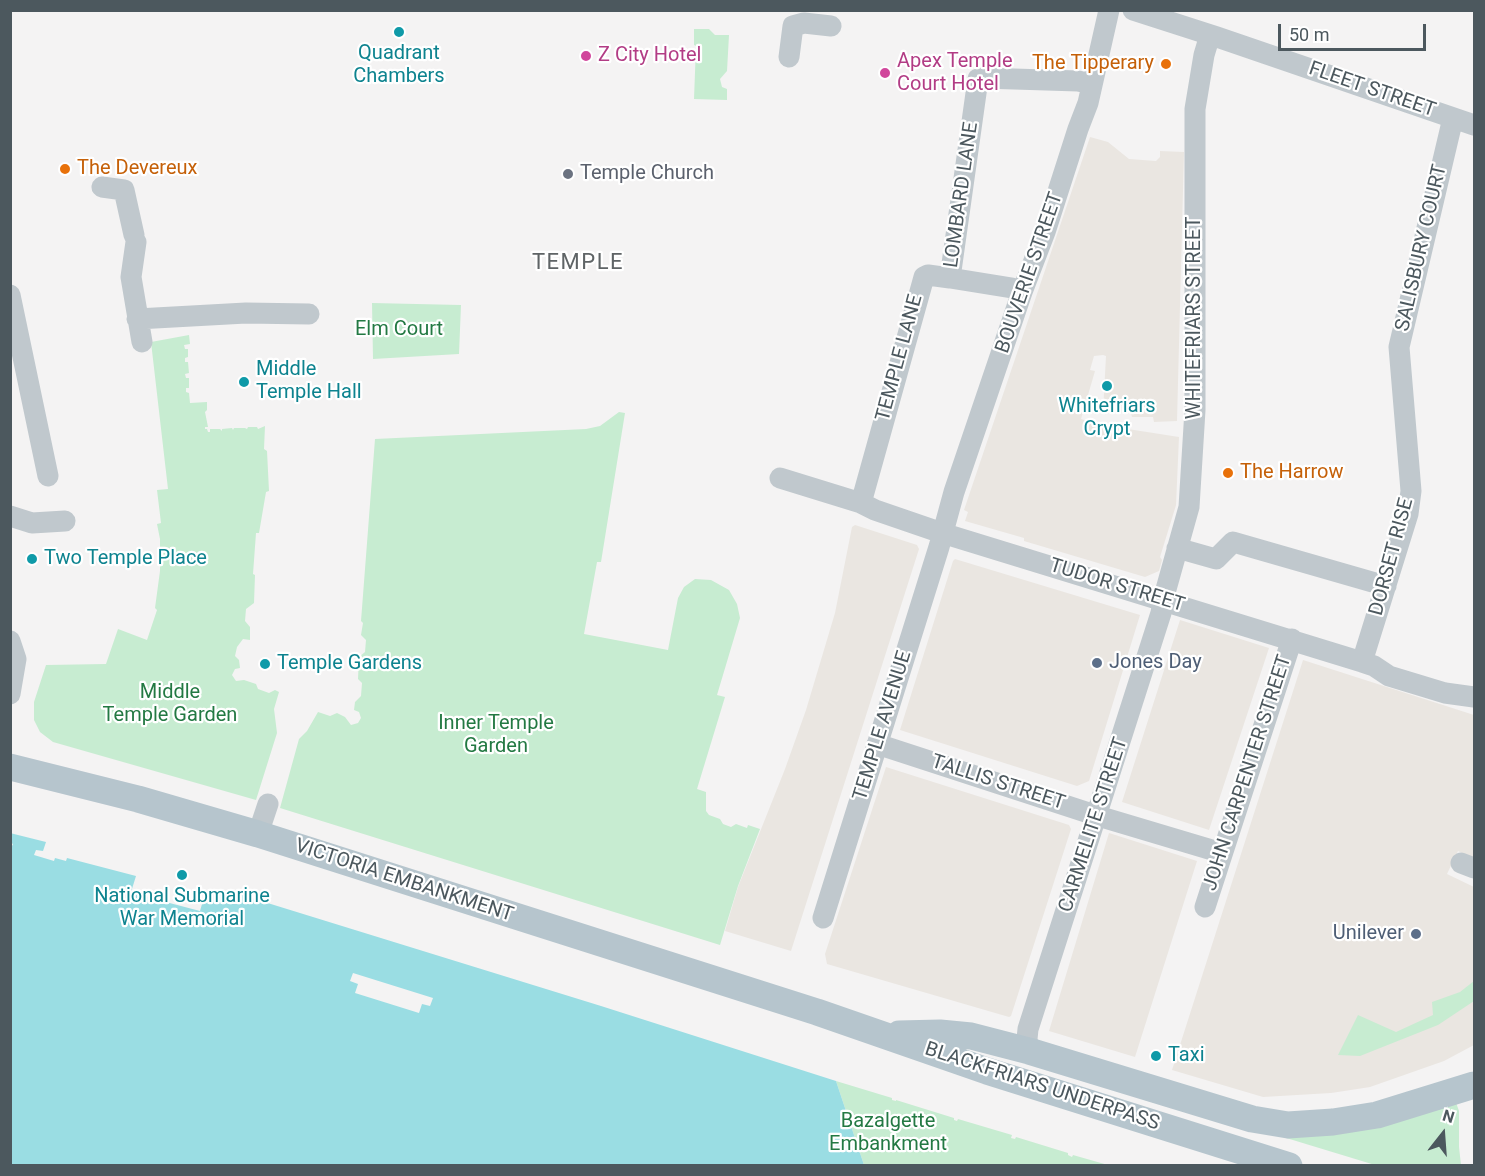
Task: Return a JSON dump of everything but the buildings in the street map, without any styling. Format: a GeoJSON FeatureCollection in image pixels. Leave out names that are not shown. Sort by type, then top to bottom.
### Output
{"type":"FeatureCollection","features":[{"type":"Feature","properties":{"kind":"main road","name":"VICTORIA EMBANKMENT"},"geometry":{"type":"LineString","coordinates":[[10,767],[138,799],[258,834],[795,1006]]}},
{"type":"Feature","properties":{"kind":"main road","name":"BLACKFRIARS UNDERPASS"},"geometry":{"type":"LineString","coordinates":[[795,1006],[987,1071],[1289,1166]]}},
{"type":"Feature","properties":{"kind":"main road"},"geometry":{"type":"LineString","coordinates":[[886,1035],[911,1033],[960,1035],[1029,1051],[1200,1105],[1252,1119],[1288,1125],[1333,1122],[1377,1115],[1474,1085]]}},
{"type":"Feature","properties":{"kind":"street","name":"BOUVERIE STREET"},"geometry":{"type":"LineString","coordinates":[[942,533],[1088,103],[1109,10]]}},
{"type":"Feature","properties":{"kind":"street","name":"FLEET STREET"},"geometry":{"type":"LineString","coordinates":[[1132,10],[1210,34],[1474,124]]}},
{"type":"Feature","properties":{"kind":"street"},"geometry":{"type":"LineString","coordinates":[[789,57],[793,26],[805,17],[831,26]]}},
{"type":"Feature","properties":{"kind":"street","name":"WHITEFRIARS STREET"},"geometry":{"type":"LineString","coordinates":[[1163,600],[1189,507],[1195,439],[1195,108],[1210,34]]}},
{"type":"Feature","properties":{"kind":"street","name":"LOMBARD LANE"},"geometry":{"type":"LineString","coordinates":[[950,278],[978,79],[1078,81],[1092,84]]}},
{"type":"Feature","properties":{"kind":"street","name":"SALISBURY COURT"},"geometry":{"type":"LineString","coordinates":[[1401,378],[1399,347],[1405,317],[1418,274],[1453,118]]}},
{"type":"Feature","properties":{"kind":"street"},"geometry":{"type":"LineString","coordinates":[[102,187],[124,190],[135,239],[131,277],[142,342]]}},
{"type":"Feature","properties":{"kind":"street","name":"TEMPLE LANE"},"geometry":{"type":"LineString","coordinates":[[861,502],[924,277],[928,275],[950,278],[1012,288],[1022,292]]}},
{"type":"Feature","properties":{"kind":"street"},"geometry":{"type":"LineString","coordinates":[[10,295],[48,476]]}},
{"type":"Feature","properties":{"kind":"street"},"geometry":{"type":"LineString","coordinates":[[137,319],[246,314],[309,314]]}},
{"type":"Feature","properties":{"kind":"street","name":"DORSET RISE"},"geometry":{"type":"LineString","coordinates":[[1368,664],[1386,586],[1408,514],[1411,491],[1401,378]]}},
{"type":"Feature","properties":{"kind":"street","name":"TUDOR STREET"},"geometry":{"type":"LineString","coordinates":[[780,478],[861,502],[875,510],[942,533],[1292,639],[1368,664],[1389,676],[1446,693],[1474,697]]}},
{"type":"Feature","properties":{"kind":"street"},"geometry":{"type":"LineString","coordinates":[[10,516],[32,523],[65,520]]}},
{"type":"Feature","properties":{"kind":"street","name":"TEMPLE AVENUE"},"geometry":{"type":"LineString","coordinates":[[823,918],[942,533]]}},
{"type":"Feature","properties":{"kind":"street"},"geometry":{"type":"LineString","coordinates":[[1177,548],[1216,559],[1233,542],[1386,586]]}},
{"type":"Feature","properties":{"kind":"street","name":"CARMELITE STREET"},"geometry":{"type":"LineString","coordinates":[[1029,1051],[1028,1029],[1098,816],[1163,600]]}},
{"type":"Feature","properties":{"kind":"street","name":"JOHN CARPENTER STREET"},"geometry":{"type":"LineString","coordinates":[[1205,907],[1292,639]]}},
{"type":"Feature","properties":{"kind":"street"},"geometry":{"type":"LineString","coordinates":[[10,641],[16,659],[10,694]]}},
{"type":"Feature","properties":{"kind":"street","name":"TUDOR STREET"},"geometry":{"type":"LineString","coordinates":[[1368,664],[1392,662],[1474,688]]}},
{"type":"Feature","properties":{"kind":"street","name":"TALLIS STREET"},"geometry":{"type":"LineString","coordinates":[[877,744],[1098,816],[1222,853]]}},
{"type":"Feature","properties":{"kind":"street"},"geometry":{"type":"LineString","coordinates":[[258,834],[268,804]]}},
{"type":"Feature","properties":{"kind":"shaded area"},"geometry":{"type":"Polygon","coordinates":[[[1090,137],[1108,142],[1129,159],[1156,161],[1160,157],[1160,151],[1184,152],[1177,421],[1154,422],[1153,417],[1132,417],[1131,413],[1103,412],[1106,356],[1103,355],[1094,356],[1090,370],[1095,371],[1081,419],[1114,430],[1115,427],[1179,437],[1176,505],[1160,557],[1162,560],[1159,571],[1145,577],[965,521],[968,512],[964,510],[1090,137]]]}},
{"type":"Feature","properties":{"kind":"shaded area"},"geometry":{"type":"Polygon","coordinates":[[[855,525],[917,545],[919,549],[791,951],[725,931],[738,887],[806,710],[835,613],[852,527],[855,525]]]}},
{"type":"Feature","properties":{"kind":"shaded area"},"geometry":{"type":"Polygon","coordinates":[[[955,559],[1140,615],[1089,781],[1077,786],[900,730],[955,559]]]}},
{"type":"Feature","properties":{"kind":"shaded area"},"geometry":{"type":"Polygon","coordinates":[[[1180,620],[1269,648],[1209,830],[1122,802],[1180,620]]]}},
{"type":"Feature","properties":{"kind":"shaded area"},"geometry":{"type":"Polygon","coordinates":[[[1303,660],[1474,715],[1474,859],[1458,851],[1447,874],[1474,887],[1474,1045],[1444,1061],[1370,1087],[1331,1093],[1263,1097],[1172,1070],[1303,660]]]}},
{"type":"Feature","properties":{"kind":"shaded area"},"geometry":{"type":"Polygon","coordinates":[[[886,767],[1069,825],[1071,829],[1009,1017],[827,964],[825,954],[886,767]]]}},
{"type":"Feature","properties":{"kind":"shaded area"},"geometry":{"type":"Polygon","coordinates":[[[1109,833],[1197,861],[1135,1057],[1049,1031],[1109,833]]]}},
{"type":"Feature","properties":{"kind":"green space"},"geometry":{"type":"Polygon","coordinates":[[[694,29],[709,29],[715,35],[729,35],[727,71],[720,79],[722,87],[727,89],[727,100],[694,99],[696,46],[694,45],[694,29]]]}},
{"type":"Feature","properties":{"kind":"green space","name":"Elm Court"},"geometry":{"type":"Polygon","coordinates":[[[372,303],[461,305],[459,354],[373,359],[372,303]]]}},
{"type":"Feature","properties":{"kind":"green space","name":"Middle Temple Garden"},"geometry":{"type":"Polygon","coordinates":[[[189,335],[190,344],[184,345],[185,349],[188,349],[185,362],[188,362],[189,373],[185,374],[186,378],[189,378],[189,388],[186,388],[186,392],[189,393],[190,403],[207,402],[205,412],[208,427],[205,429],[210,432],[210,429],[222,431],[222,429],[247,429],[248,427],[258,429],[265,426],[264,449],[267,451],[269,491],[266,492],[259,533],[256,533],[253,574],[255,575],[254,603],[246,609],[245,621],[250,627],[250,640],[243,639],[237,647],[235,656],[239,660],[240,668],[235,669],[232,675],[236,681],[244,680],[256,684],[258,689],[269,693],[275,690],[279,692],[274,709],[277,733],[256,800],[53,742],[40,732],[34,720],[34,702],[46,665],[106,664],[118,629],[147,640],[157,610],[155,608],[160,571],[160,539],[157,524],[161,523],[157,490],[168,489],[151,342],[189,335]]]}},
{"type":"Feature","properties":{"kind":"green space","name":"Inner Temple Garden"},"geometry":{"type":"Polygon","coordinates":[[[619,412],[625,413],[601,562],[597,562],[584,634],[668,650],[678,598],[684,587],[695,579],[711,580],[729,590],[737,604],[740,618],[717,695],[725,697],[697,789],[706,792],[706,811],[709,815],[720,819],[723,824],[731,827],[736,824],[747,828],[748,825],[760,829],[738,886],[720,945],[280,808],[299,739],[307,731],[318,712],[330,716],[337,713],[345,717],[351,725],[358,723],[361,718],[359,712],[354,710],[355,702],[361,696],[362,683],[358,679],[359,657],[365,652],[366,640],[361,635],[363,623],[361,621],[375,439],[586,429],[600,426],[619,412]]]}},
{"type":"Feature","properties":{"kind":"green space"},"geometry":{"type":"Polygon","coordinates":[[[1474,981],[1474,1001],[1438,1025],[1360,1056],[1338,1055],[1358,1015],[1396,1032],[1433,1015],[1432,1002],[1460,992],[1474,981]]]}},
{"type":"Feature","properties":{"kind":"green space","name":"Bazalgette Embankment"},"geometry":{"type":"Polygon","coordinates":[[[836,1081],[954,1118],[957,1121],[958,1119],[1012,1135],[1011,1138],[1016,1137],[1068,1153],[1072,1157],[1073,1155],[1108,1165],[864,1165],[836,1081]]]}},
{"type":"Feature","properties":{"kind":"green space"},"geometry":{"type":"Polygon","coordinates":[[[1454,1097],[1459,1111],[1461,1165],[1375,1165],[1283,1137],[1454,1097]]]}},
{"type":"Feature","properties":{"kind":"water"},"geometry":{"type":"Polygon","coordinates":[[[10,833],[46,842],[43,851],[36,850],[34,855],[54,861],[55,858],[66,861],[67,858],[136,876],[131,892],[152,898],[155,893],[163,895],[162,901],[200,911],[206,890],[230,897],[232,892],[836,1081],[864,1165],[11,1165],[10,850],[13,844],[10,833]]]}},
{"type":"Feature","properties":{"kind":"pier"},"geometry":{"type":"Polygon","coordinates":[[[353,973],[433,998],[430,1006],[422,1004],[419,1013],[355,993],[358,984],[350,981],[353,973]]]}},
{"type":"Feature","properties":{"kind":"place","name":"Quadrant Chambers"},"geometry":{"type":"Point","coordinates":[399,32]}},
{"type":"Feature","properties":{"kind":"place","name":"Z City Hotel"},"geometry":{"type":"Point","coordinates":[586,56]}},
{"type":"Feature","properties":{"kind":"place","name":"The Tipperary"},"geometry":{"type":"Point","coordinates":[1166,64]}},
{"type":"Feature","properties":{"kind":"place","name":"Apex Temple Court Hotel"},"geometry":{"type":"Point","coordinates":[885,73]}},
{"type":"Feature","properties":{"kind":"place","name":"The Devereux"},"geometry":{"type":"Point","coordinates":[65,169]}},
{"type":"Feature","properties":{"kind":"place","name":"Temple Church"},"geometry":{"type":"Point","coordinates":[568,174]}},
{"type":"Feature","properties":{"kind":"place","name":"Middle Temple Hall"},"geometry":{"type":"Point","coordinates":[244,382]}},
{"type":"Feature","properties":{"kind":"place","name":"Whitefriars Crypt"},"geometry":{"type":"Point","coordinates":[1107,386]}},
{"type":"Feature","properties":{"kind":"place","name":"The Harrow"},"geometry":{"type":"Point","coordinates":[1228,473]}},
{"type":"Feature","properties":{"kind":"place","name":"Two Temple Place"},"geometry":{"type":"Point","coordinates":[32,559]}},
{"type":"Feature","properties":{"kind":"place","name":"Jones Day"},"geometry":{"type":"Point","coordinates":[1097,663]}},
{"type":"Feature","properties":{"kind":"place","name":"Temple Gardens"},"geometry":{"type":"Point","coordinates":[265,664]}},
{"type":"Feature","properties":{"kind":"place","name":"National Submarine War Memorial"},"geometry":{"type":"Point","coordinates":[182,875]}},
{"type":"Feature","properties":{"kind":"place","name":"Unilever"},"geometry":{"type":"Point","coordinates":[1416,934]}},
{"type":"Feature","properties":{"kind":"place","name":"Taxi"},"geometry":{"type":"Point","coordinates":[1156,1056]}},
{"type":"Feature","properties":{"kind":"district","name":"TEMPLE"},"geometry":{"type":"Point","coordinates":[578,263]}}]}
